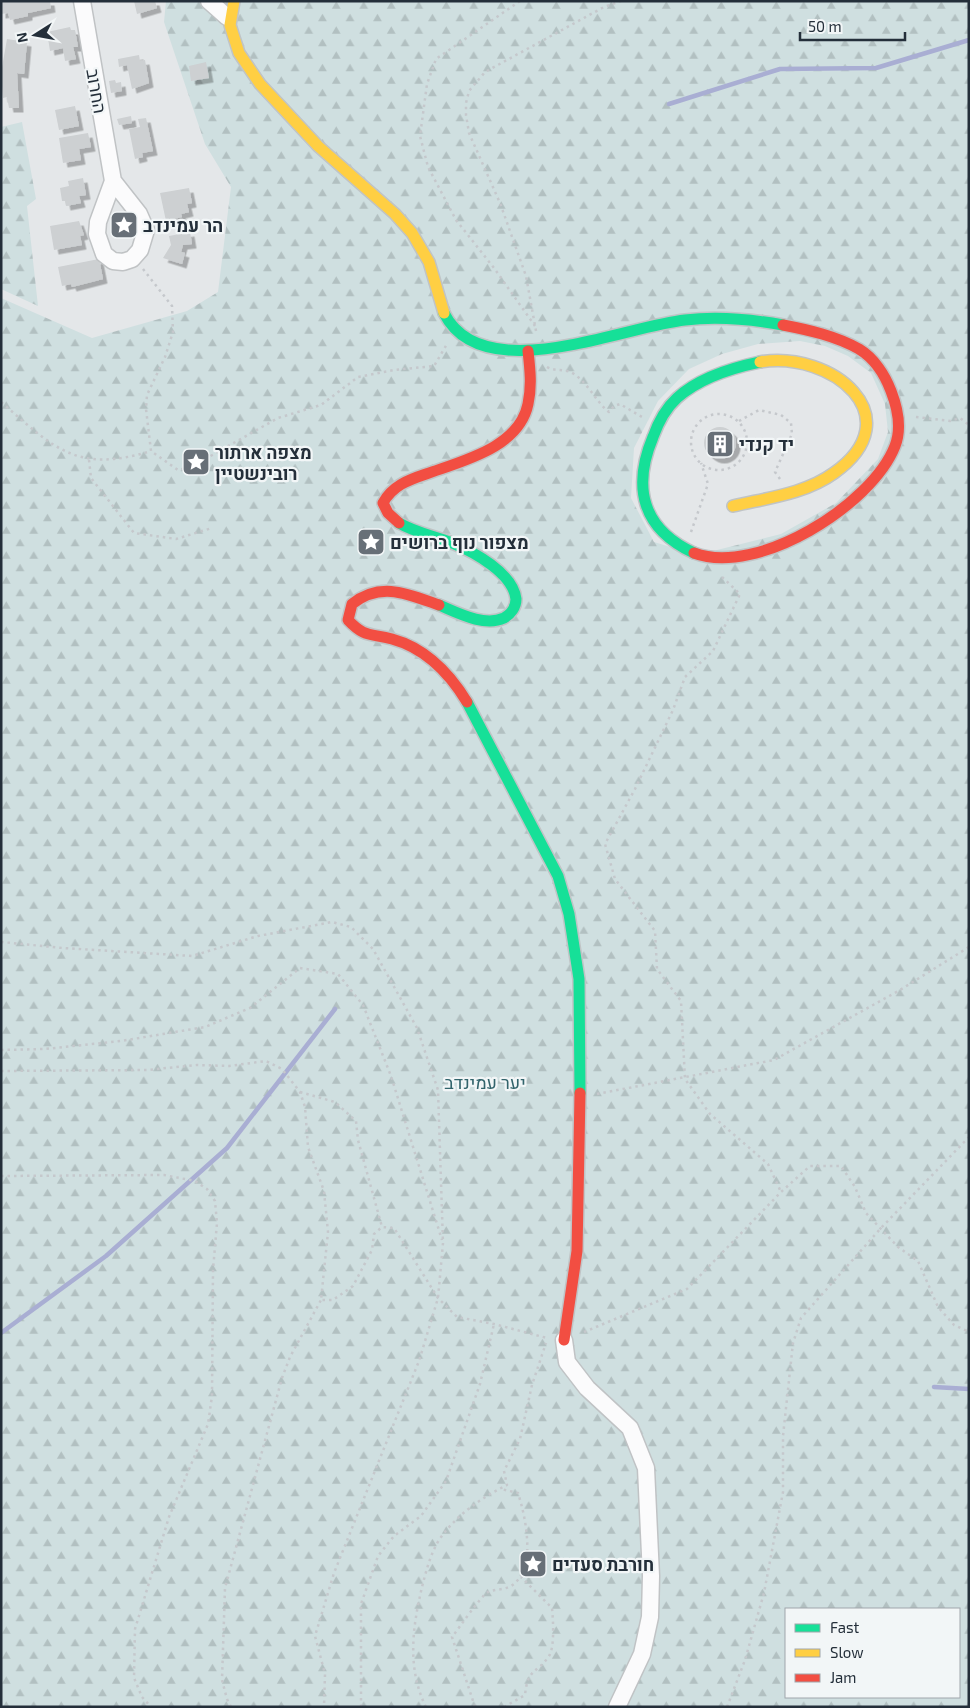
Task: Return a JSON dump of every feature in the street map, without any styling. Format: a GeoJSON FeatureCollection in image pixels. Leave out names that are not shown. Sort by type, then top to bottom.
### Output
{"type":"FeatureCollection","features":[{"type":"Feature","properties":{"kind":"street","name":"החרוב"},"geometry":{"type":"LineString","coordinates":[[82,1],[113,181],[140,214],[145,226],[144,242],[134,257],[123,262],[113,261],[104,254],[98,243],[98,222],[113,181]]}},
{"type":"Feature","properties":{"kind":"street"},"geometry":{"type":"LineString","coordinates":[[209,1],[228,17]]}},
{"type":"Feature","properties":{"kind":"street"},"geometry":{"type":"LineString","coordinates":[[234,1],[228,17],[232,41],[240,58],[256,82],[340,165],[398,216],[416,237],[431,270],[442,311],[456,331],[465,337],[493,350],[506,353],[534,351],[677,320],[738,318],[823,334],[862,350],[880,368],[895,398],[899,432],[892,456],[884,468],[848,503],[815,528],[768,553],[722,559],[704,557],[685,549],[671,540],[654,522],[643,499],[641,480],[649,446],[658,426],[675,400],[705,379],[764,361],[789,359],[822,366],[837,374],[856,390],[864,405],[865,422],[862,439],[854,454],[836,472],[815,484],[733,506]]}},
{"type":"Feature","properties":{"kind":"street"},"geometry":{"type":"LineString","coordinates":[[534,351],[526,414],[511,437],[482,453],[410,479],[387,494],[383,503],[386,513],[400,524],[454,543],[490,565],[510,583],[515,599],[514,607],[510,614],[503,618],[487,621],[393,592],[370,592],[352,604],[348,620],[359,632],[394,639],[424,653],[455,682],[478,718],[522,809],[558,876],[569,914],[578,979],[580,1097],[577,1251],[556,1339],[567,1362],[586,1388],[630,1428],[646,1468],[651,1576],[650,1618],[642,1654],[617,1707]]}},
{"type":"Feature","properties":{"kind":"path"},"geometry":{"type":"LineString","coordinates":[[520,1],[436,59],[427,84],[420,136],[428,167],[456,220],[494,268],[536,327]]}},
{"type":"Feature","properties":{"kind":"path"},"geometry":{"type":"LineString","coordinates":[[534,351],[536,327],[526,276],[500,203],[470,133],[466,115],[469,92],[485,72],[604,7],[621,1]]}},
{"type":"Feature","properties":{"kind":"path"},"geometry":{"type":"LineString","coordinates":[[134,257],[172,306],[173,332],[165,357],[147,395],[146,409],[151,452]]}},
{"type":"Feature","properties":{"kind":"path"},"geometry":{"type":"LineString","coordinates":[[1,402],[46,442],[70,455],[89,460],[126,459],[151,452],[178,470],[191,467],[278,418],[321,405],[358,377],[394,370],[434,366],[456,331]]}},
{"type":"Feature","properties":{"kind":"path"},"geometry":{"type":"LineString","coordinates":[[548,367],[554,371],[574,373],[596,397],[598,404],[609,412],[614,406],[620,404],[658,426]]}},
{"type":"Feature","properties":{"kind":"path"},"geometry":{"type":"LineString","coordinates":[[738,421],[759,410],[781,415],[791,423],[792,434],[774,472],[790,492]]}},
{"type":"Feature","properties":{"kind":"path"},"geometry":{"type":"LineString","coordinates":[[685,549],[708,484],[701,463],[695,456],[691,439],[698,423],[713,414],[731,416],[738,421],[747,438],[743,457],[737,464],[718,470],[701,463]]}},
{"type":"Feature","properties":{"kind":"path"},"geometry":{"type":"LineString","coordinates":[[913,417],[950,421],[960,418],[969,425]]}},
{"type":"Feature","properties":{"kind":"path"},"geometry":{"type":"LineString","coordinates":[[89,460],[92,478],[134,532],[176,539],[212,528]]}},
{"type":"Feature","properties":{"kind":"path"},"geometry":{"type":"LineString","coordinates":[[720,574],[740,594],[713,651],[685,677],[673,710],[635,789],[605,844],[615,879],[655,931],[656,969],[681,1001],[685,1079],[710,1114],[768,1164],[781,1192]]}},
{"type":"Feature","properties":{"kind":"path"},"geometry":{"type":"LineString","coordinates":[[1,942],[62,948],[192,956],[258,936],[332,922],[351,927],[373,949],[417,1028],[438,1090],[444,1244],[438,1298],[419,1361],[334,1573],[315,1636],[325,1674],[324,1707]]}},
{"type":"Feature","properties":{"kind":"path"},"geometry":{"type":"LineString","coordinates":[[580,1097],[685,1079],[774,1060],[900,990],[969,947]]}},
{"type":"Feature","properties":{"kind":"path"},"geometry":{"type":"LineString","coordinates":[[1,1050],[45,1049],[121,1042],[205,1027],[250,1008],[300,968],[338,974],[363,1005],[391,1076],[444,1244]]}},
{"type":"Feature","properties":{"kind":"path"},"geometry":{"type":"LineString","coordinates":[[1,1072],[147,1070],[197,1066],[229,1066],[266,1061],[282,1069],[300,1092],[305,1107],[308,1148],[324,1191],[328,1223],[321,1300],[290,1357],[282,1378],[225,1588],[222,1680],[231,1707]]}},
{"type":"Feature","properties":{"kind":"path"},"geometry":{"type":"LineString","coordinates":[[300,1092],[335,1102],[356,1120],[358,1140],[382,1227]]}},
{"type":"Feature","properties":{"kind":"path"},"geometry":{"type":"LineString","coordinates":[[727,1707],[745,1660],[764,1593],[783,1492],[783,1436],[795,1335],[801,1318],[881,1228],[969,1137]]}},
{"type":"Feature","properties":{"kind":"path"},"geometry":{"type":"LineString","coordinates":[[321,1300],[333,1300],[353,1286],[372,1250],[374,1234],[382,1227],[394,1228],[438,1298],[457,1318],[494,1324],[556,1339],[687,1289],[781,1192],[810,1166],[841,1166],[855,1187],[866,1213],[898,1247],[918,1261],[938,1307],[954,1325],[969,1332]]}},
{"type":"Feature","properties":{"kind":"path"},"geometry":{"type":"LineString","coordinates":[[1,1176],[164,1175],[196,1181],[207,1189],[215,1201],[217,1223],[213,1270],[212,1396],[208,1424],[169,1517],[135,1629],[134,1678],[142,1697],[151,1707]]}},
{"type":"Feature","properties":{"kind":"path"},"geometry":{"type":"LineString","coordinates":[[361,1707],[361,1604],[378,1556],[394,1536],[421,1516],[446,1481],[480,1384],[494,1324]]}},
{"type":"Feature","properties":{"kind":"path"},"geometry":{"type":"LineString","coordinates":[[426,1707],[420,1695],[413,1662],[413,1645],[414,1620],[429,1561],[440,1540],[470,1506],[507,1485],[504,1471],[520,1439],[532,1385],[556,1339]]}},
{"type":"Feature","properties":{"kind":"path"},"geometry":{"type":"LineString","coordinates":[[476,1707],[452,1636],[488,1592],[510,1587],[521,1577],[526,1564],[526,1518],[518,1493],[499,1489]]}},
{"type":"Feature","properties":{"kind":"path"},"geometry":{"type":"LineString","coordinates":[[504,1707],[525,1695],[527,1679],[550,1654],[552,1608],[521,1577]]}},
{"type":"Feature","properties":{"kind":"green space","name":"יער עמינדב"},"geometry":{"type":"Polygon","coordinates":[[[166,1],[969,1],[969,1707],[1,1707],[1,298],[92,338],[187,311],[218,292],[231,187],[205,144],[164,22],[166,1]],[[800,341],[758,344],[722,354],[689,369],[658,401],[634,448],[631,498],[654,542],[697,555],[781,534],[836,503],[878,459],[888,432],[885,404],[871,373],[848,356],[825,346],[800,341]]]}},
{"type":"Feature","properties":{"kind":"green space"},"geometry":{"type":"Polygon","coordinates":[[[22,122],[36,199],[27,206],[38,306],[1,289],[1,127],[22,122]]]}},
{"type":"Feature","properties":{"kind":"building"},"geometry":{"type":"Polygon","coordinates":[[[1,1],[50,1],[51,8],[28,13],[28,16],[10,20],[8,13],[1,14],[1,1]]]}},
{"type":"Feature","properties":{"kind":"building"},"geometry":{"type":"Polygon","coordinates":[[[134,1],[155,1],[157,8],[137,14],[134,1]]]}},
{"type":"Feature","properties":{"kind":"building"},"geometry":{"type":"Polygon","coordinates":[[[70,27],[71,30],[75,30],[78,47],[73,47],[76,59],[65,61],[63,48],[50,51],[47,32],[70,27]]]}},
{"type":"Feature","properties":{"kind":"building"},"geometry":{"type":"Polygon","coordinates":[[[7,39],[27,42],[24,74],[17,73],[19,108],[9,108],[7,97],[3,98],[1,73],[7,39]]]}},
{"type":"Feature","properties":{"kind":"building"},"geometry":{"type":"Polygon","coordinates":[[[139,55],[140,61],[145,60],[149,83],[132,89],[127,65],[119,67],[118,59],[139,55]]]}},
{"type":"Feature","properties":{"kind":"building"},"geometry":{"type":"Polygon","coordinates":[[[206,62],[209,78],[191,81],[189,66],[206,62]]]}},
{"type":"Feature","properties":{"kind":"building"},"geometry":{"type":"Polygon","coordinates":[[[115,80],[116,83],[121,82],[122,91],[111,93],[109,81],[115,80]]]}},
{"type":"Feature","properties":{"kind":"building"},"geometry":{"type":"Polygon","coordinates":[[[75,106],[79,126],[59,130],[55,110],[75,106]]]}},
{"type":"Feature","properties":{"kind":"building"},"geometry":{"type":"Polygon","coordinates":[[[131,116],[132,123],[119,125],[117,119],[131,116]]]}},
{"type":"Feature","properties":{"kind":"building"},"geometry":{"type":"Polygon","coordinates":[[[146,118],[153,151],[142,153],[143,157],[135,159],[129,129],[140,127],[138,119],[146,118]]]}},
{"type":"Feature","properties":{"kind":"building"},"geometry":{"type":"Polygon","coordinates":[[[88,133],[91,147],[79,149],[81,160],[63,163],[59,138],[88,133]]]}},
{"type":"Feature","properties":{"kind":"building"},"geometry":{"type":"Polygon","coordinates":[[[83,178],[86,195],[79,196],[81,203],[66,206],[65,201],[62,201],[60,188],[69,186],[68,181],[83,178]]]}},
{"type":"Feature","properties":{"kind":"building"},"geometry":{"type":"Polygon","coordinates":[[[189,188],[192,203],[187,204],[189,212],[181,214],[182,217],[166,221],[160,193],[189,188]]]}},
{"type":"Feature","properties":{"kind":"building"},"geometry":{"type":"Polygon","coordinates":[[[79,221],[84,235],[80,236],[82,245],[54,250],[50,226],[79,221]]]}},
{"type":"Feature","properties":{"kind":"building"},"geometry":{"type":"Polygon","coordinates":[[[190,232],[192,244],[183,245],[181,252],[185,253],[182,264],[163,258],[171,245],[169,236],[190,232]]]}},
{"type":"Feature","properties":{"kind":"building"},"geometry":{"type":"Polygon","coordinates":[[[99,259],[103,279],[72,287],[71,284],[62,286],[58,267],[99,259]]]}},
{"type":"Feature","properties":{"kind":"building","name":"יד קנדי"},"geometry":{"type":"Polygon","coordinates":[[[720,427],[732,431],[736,443],[732,455],[720,459],[708,455],[704,443],[708,431],[720,427]]]}},
{"type":"Feature","properties":{"kind":"waterway"},"geometry":{"type":"LineString","coordinates":[[669,104],[780,69],[876,68],[969,40]]}},
{"type":"Feature","properties":{"kind":"waterway"},"geometry":{"type":"LineString","coordinates":[[1,1333],[106,1256],[227,1148],[335,1009]]}},
{"type":"Feature","properties":{"kind":"waterway"},"geometry":{"type":"LineString","coordinates":[[934,1387],[969,1389]]}},
{"type":"Feature","properties":{"kind":"traffic: fast"},"geometry":{"type":"LineString","coordinates":[[444,313],[463,335],[489,347],[520,350],[555,348],[685,320],[734,319],[783,325]]}},
{"type":"Feature","properties":{"kind":"traffic: fast"},"geometry":{"type":"LineString","coordinates":[[694,553],[676,543],[663,532],[653,519],[646,505],[643,473],[647,455],[660,421],[669,406],[677,398],[705,379],[738,367],[760,362]]}},
{"type":"Feature","properties":{"kind":"traffic: fast"},"geometry":{"type":"LineString","coordinates":[[399,523],[452,543],[481,558],[500,572],[508,581],[516,599],[511,612],[504,618],[488,621],[471,618],[439,605]]}},
{"type":"Feature","properties":{"kind":"traffic: fast"},"geometry":{"type":"LineString","coordinates":[[467,702],[558,876],[569,914],[579,979],[580,1093]]}},
{"type":"Feature","properties":{"kind":"traffic: slow"},"geometry":{"type":"LineString","coordinates":[[234,1],[230,25],[239,53],[260,84],[318,146],[395,214],[412,233],[429,262],[444,313]]}},
{"type":"Feature","properties":{"kind":"traffic: slow"},"geometry":{"type":"LineString","coordinates":[[733,506],[798,491],[823,480],[834,473],[856,452],[866,430],[864,410],[854,392],[836,377],[813,366],[787,361],[760,362]]}},
{"type":"Feature","properties":{"kind":"traffic: jam"},"geometry":{"type":"LineString","coordinates":[[694,553],[720,558],[749,555],[779,545],[810,531],[838,512],[863,491],[882,469],[895,446],[899,425],[896,405],[886,379],[874,362],[859,349],[841,340],[783,325]]}},
{"type":"Feature","properties":{"kind":"traffic: jam"},"geometry":{"type":"LineString","coordinates":[[399,523],[388,513],[383,503],[391,492],[401,484],[487,451],[513,432],[523,419],[530,391],[528,351]]}},
{"type":"Feature","properties":{"kind":"traffic: jam"},"geometry":{"type":"LineString","coordinates":[[439,605],[405,594],[384,591],[363,597],[352,604],[348,620],[359,630],[404,643],[426,656],[436,663],[453,682],[467,702]]}},
{"type":"Feature","properties":{"kind":"traffic: jam"},"geometry":{"type":"LineString","coordinates":[[564,1340],[577,1251],[580,1093]]}},
{"type":"Feature","properties":{"kind":"place","name":"הר עמינדב"},"geometry":{"type":"Point","coordinates":[124,225]}},
{"type":"Feature","properties":{"kind":"place","name":"יד קנדי"},"geometry":{"type":"Point","coordinates":[720,444]}},
{"type":"Feature","properties":{"kind":"place","name":"מצפה ארתור רובינשטיין"},"geometry":{"type":"Point","coordinates":[196,462]}},
{"type":"Feature","properties":{"kind":"place","name":"מצפור נוף ברושים"},"geometry":{"type":"Point","coordinates":[371,542]}},
{"type":"Feature","properties":{"kind":"place","name":"חורבת סעדים"},"geometry":{"type":"Point","coordinates":[533,1564]}}]}
